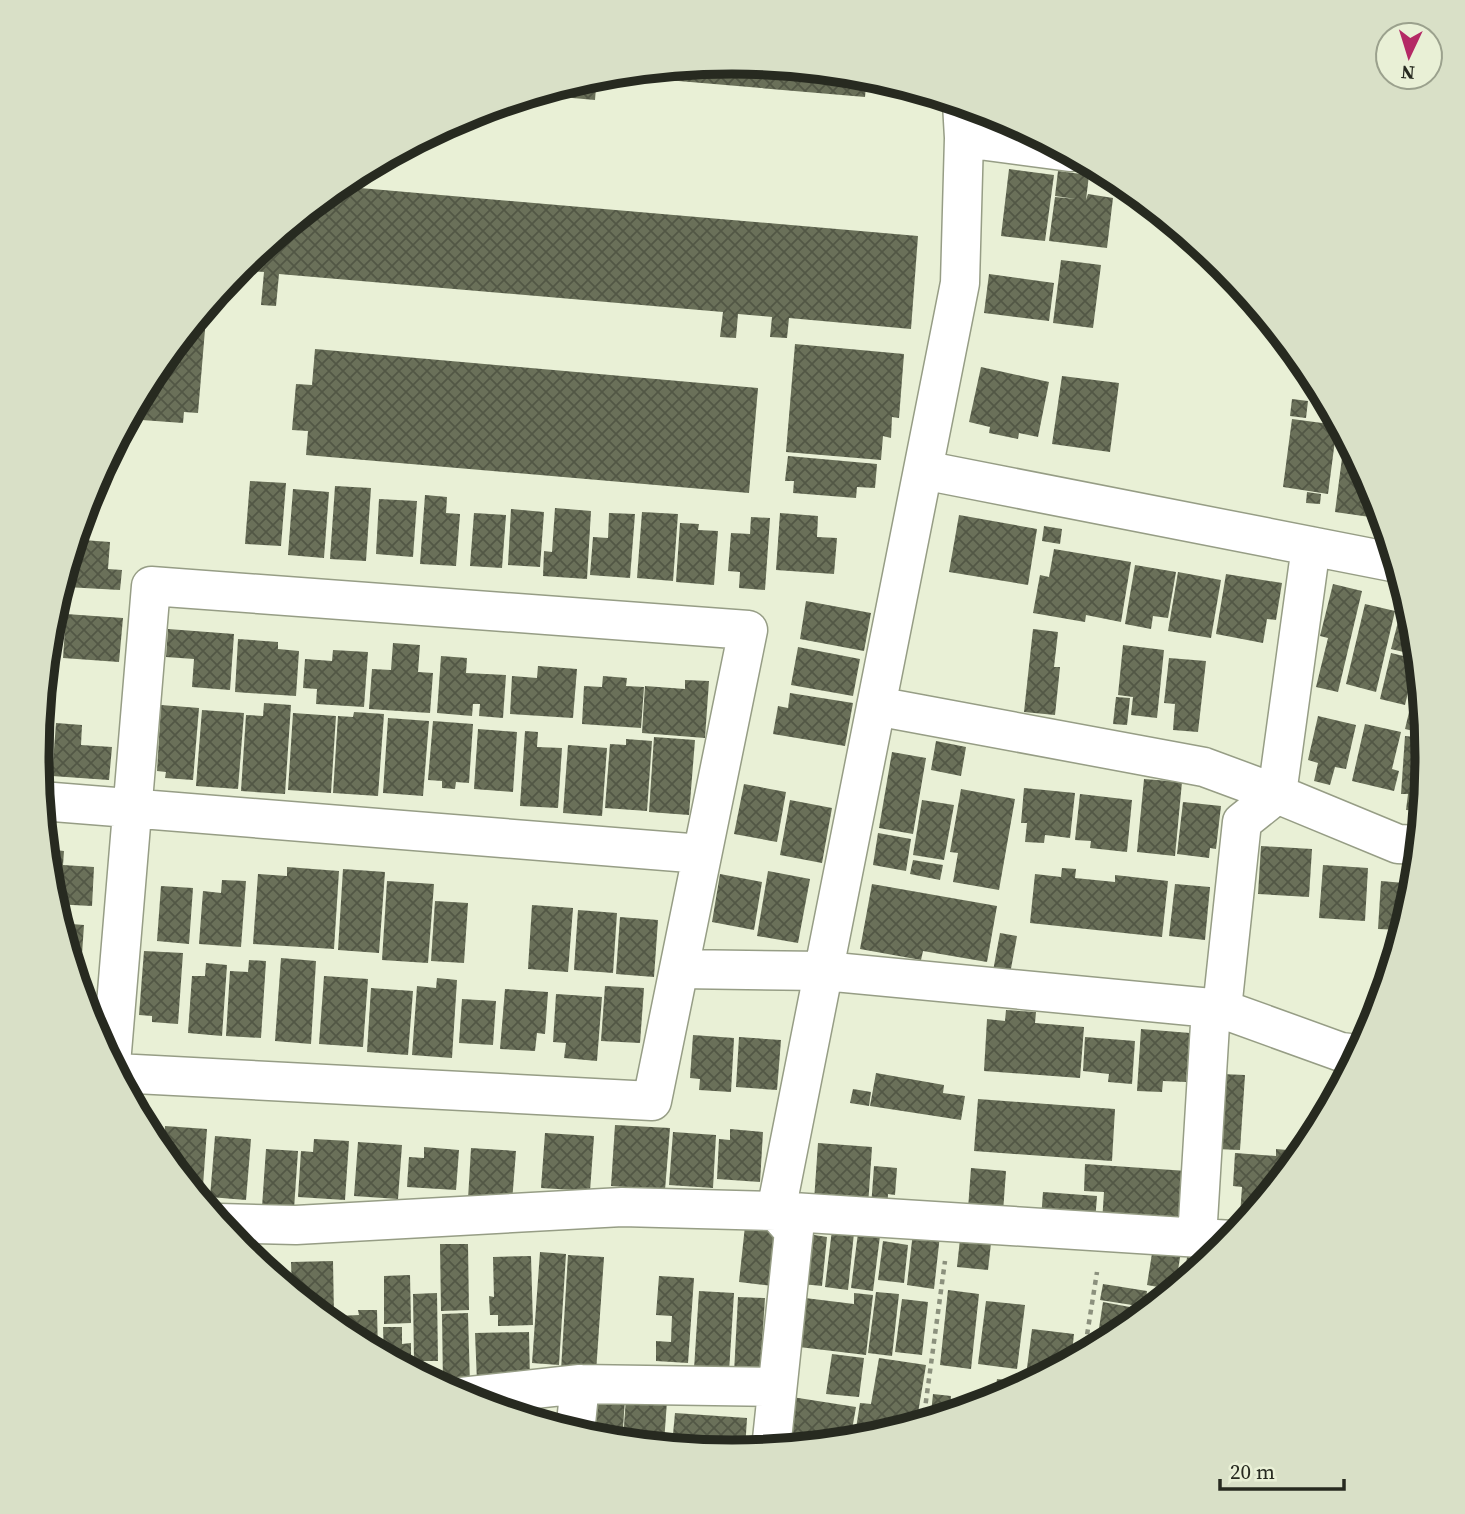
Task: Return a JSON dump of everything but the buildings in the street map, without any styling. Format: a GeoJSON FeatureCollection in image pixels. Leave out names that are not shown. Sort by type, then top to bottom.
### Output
{"type":"FeatureCollection","features":[{"type":"Feature","properties":{"kind":"street"},"geometry":{"type":"LineString","coordinates":[[776,1210],[960,283],[963,121],[1021,138]]}},
{"type":"Feature","properties":{"kind":"street"},"geometry":{"type":"LineString","coordinates":[[923,470],[1387,561]]}},
{"type":"Feature","properties":{"kind":"street"},"geometry":{"type":"LineString","coordinates":[[233,1223],[296,1225],[622,1207],[776,1210],[1214,1239],[1217,1008],[1242,822],[1277,794],[1311,546]]}},
{"type":"Feature","properties":{"kind":"street"},"geometry":{"type":"LineString","coordinates":[[113,1045],[151,586],[748,630],[652,1101],[127,1074]]}},
{"type":"Feature","properties":{"kind":"street"},"geometry":{"type":"LineString","coordinates":[[876,706],[1204,767],[1398,844],[1410,845]]}},
{"type":"Feature","properties":{"kind":"street"},"geometry":{"type":"LineString","coordinates":[[50,802],[702,854]]}},
{"type":"Feature","properties":{"kind":"street"},"geometry":{"type":"LineString","coordinates":[[680,969],[824,971],[1217,1008],[1349,1053]]}},
{"type":"Feature","properties":{"kind":"street"},"geometry":{"type":"LineString","coordinates":[[772,1439],[794,1231],[776,1210]]}},
{"type":"Feature","properties":{"kind":"street"},"geometry":{"type":"LineString","coordinates":[[487,1394],[580,1384],[777,1388]]}},
{"type":"Feature","properties":{"kind":"street"},"geometry":{"type":"LineString","coordinates":[[576,1422],[580,1384]]}},
{"type":"Feature","properties":{"kind":"path"},"geometry":{"type":"LineString","coordinates":[[924,1412],[950,1223]]}},
{"type":"Feature","properties":{"kind":"path"},"geometry":{"type":"LineString","coordinates":[[1086,1341],[1103,1233]]}}]}
